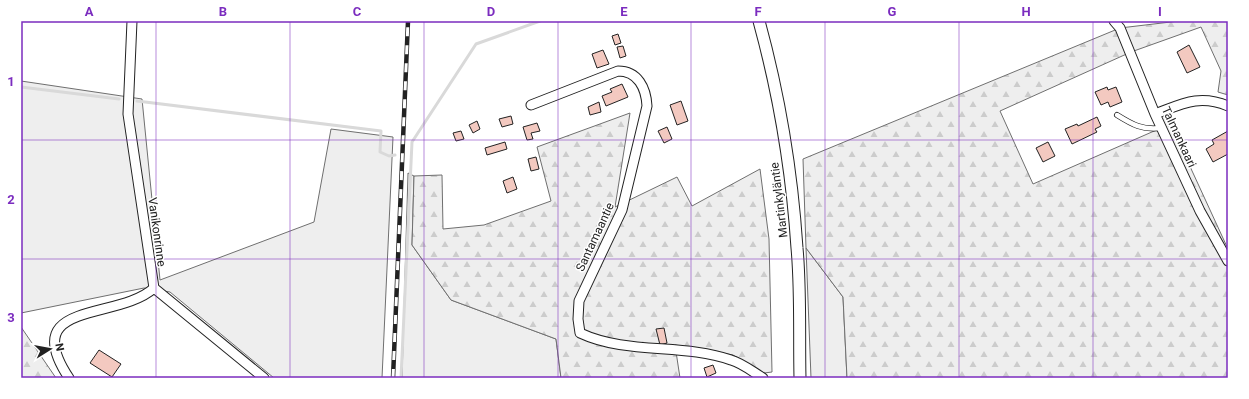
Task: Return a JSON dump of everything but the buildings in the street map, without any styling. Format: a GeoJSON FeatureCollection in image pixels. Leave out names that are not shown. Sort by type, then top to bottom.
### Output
{"type":"FeatureCollection","features":[{"type":"Feature","properties":{"kind":"street","name":"Vanikonrinne"},"geometry":{"type":"LineString","coordinates":[[132,21],[128,114],[154,288]]}},
{"type":"Feature","properties":{"kind":"street","name":"Martinkyläntie"},"geometry":{"type":"LineString","coordinates":[[759,21],[777,100],[789,165],[798,248],[800,378]]}},
{"type":"Feature","properties":{"kind":"street","name":"Talmankaari"},"geometry":{"type":"LineString","coordinates":[[1114,21],[1120,28],[1126,40],[1161,128],[1200,211],[1228,261]]}},
{"type":"Feature","properties":{"kind":"street","name":"Santamaantie"},"geometry":{"type":"LineString","coordinates":[[531,105],[618,71],[626,71],[635,76],[646,93],[647,106],[622,210],[579,301],[578,319],[580,333],[596,340],[634,346],[697,352],[732,360],[763,378]]}},
{"type":"Feature","properties":{"kind":"street"},"geometry":{"type":"LineString","coordinates":[[1155,114],[1188,101],[1216,101],[1228,106]]}},
{"type":"Feature","properties":{"kind":"street"},"geometry":{"type":"LineString","coordinates":[[69,378],[54,349],[54,336],[59,328],[72,320],[142,296],[154,288],[264,378]]}},
{"type":"Feature","properties":{"kind":"lane"},"geometry":{"type":"LineString","coordinates":[[1117,115],[1131,124],[1148,129],[1161,128]]}},
{"type":"Feature","properties":{"kind":"green space"},"geometry":{"type":"Polygon","coordinates":[[[1179,21],[1228,21],[1228,95],[1218,92],[1221,71],[1201,27],[1131,52],[1000,111],[1033,184],[1161,128],[1155,114],[1164,110],[1228,249],[1228,378],[847,378],[843,297],[806,248],[803,159],[1120,28],[1179,21]]]}},
{"type":"Feature","properties":{"kind":"green space"},"geometry":{"type":"Polygon","coordinates":[[[21,81],[142,99],[160,280],[314,222],[331,129],[393,137],[382,378],[274,378],[170,292],[144,288],[21,313],[21,81]]]}},
{"type":"Feature","properties":{"kind":"green space"},"geometry":{"type":"Polygon","coordinates":[[[630,113],[615,207],[677,177],[692,206],[760,169],[769,239],[772,372],[764,373],[733,355],[675,345],[680,378],[561,378],[556,339],[451,300],[412,245],[414,176],[442,175],[443,229],[484,225],[551,201],[537,147],[630,113]]]}},
{"type":"Feature","properties":{"kind":"green space"},"geometry":{"type":"Polygon","coordinates":[[[408,173],[414,176],[412,245],[451,300],[556,339],[561,378],[402,378],[408,173]]]}},
{"type":"Feature","properties":{"kind":"green space"},"geometry":{"type":"Polygon","coordinates":[[[806,248],[843,297],[847,378],[811,378],[806,248]]]}},
{"type":"Feature","properties":{"kind":"green space"},"geometry":{"type":"Polygon","coordinates":[[[21,327],[56,378],[21,378],[21,327]]]}},
{"type":"Feature","properties":{"kind":"waterway"},"geometry":{"type":"LineString","coordinates":[[401,378],[412,142],[476,44],[540,21]]}},
{"type":"Feature","properties":{"kind":"waterway"},"geometry":{"type":"LineString","coordinates":[[21,87],[119,99]]}},
{"type":"Feature","properties":{"kind":"waterway"},"geometry":{"type":"LineString","coordinates":[[137,101],[381,131],[380,152],[389,156],[395,155]]}},
{"type":"Feature","properties":{"kind":"railway"},"geometry":{"type":"LineString","coordinates":[[393,378],[408,21]]}}]}
